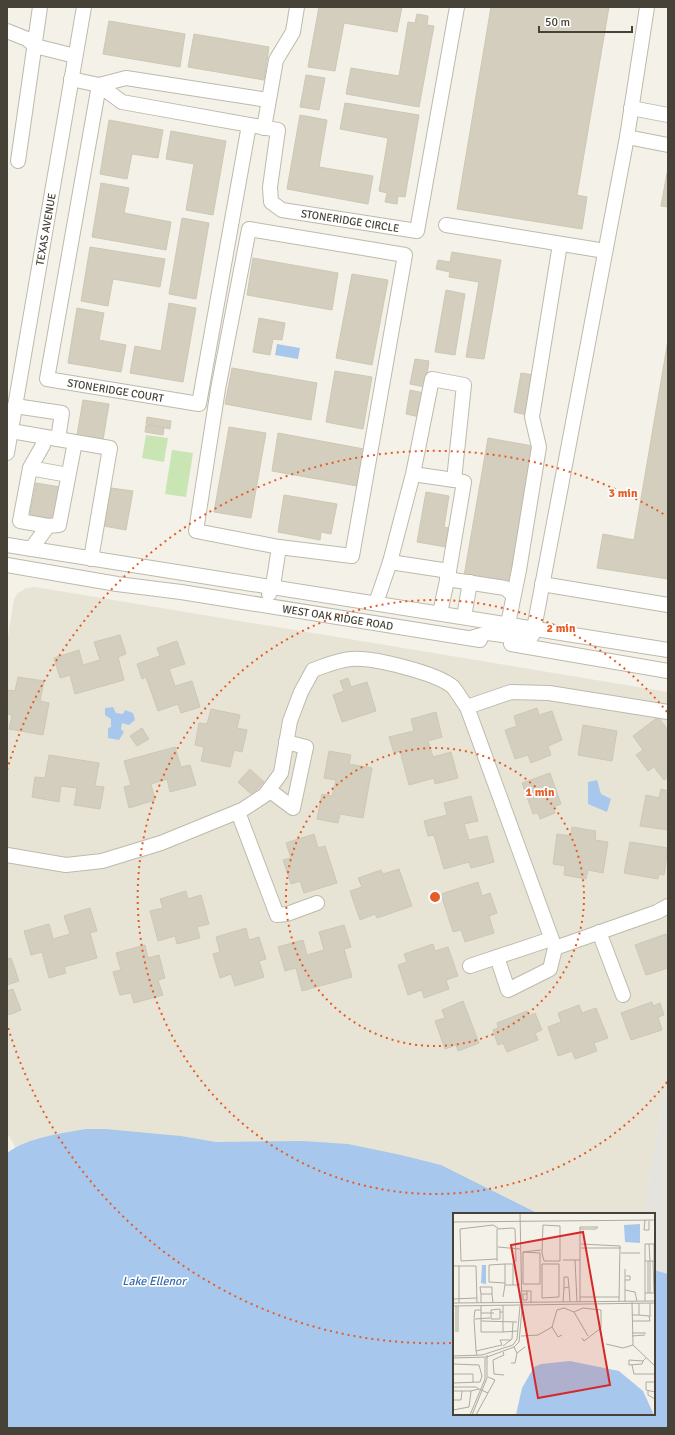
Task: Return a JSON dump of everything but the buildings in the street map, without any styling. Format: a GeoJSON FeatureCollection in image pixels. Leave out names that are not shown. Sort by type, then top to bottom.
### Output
{"type":"FeatureCollection","features":[{"type":"Feature","properties":{"kind":"street"},"geometry":{"type":"LineString","coordinates":[[18,161],[40,7]]}},
{"type":"Feature","properties":{"kind":"street","name":"TEXAS AVENUE"},"geometry":{"type":"LineString","coordinates":[[7,452],[15,406],[14,375],[72,79],[84,7]]}},
{"type":"Feature","properties":{"kind":"street"},"geometry":{"type":"LineString","coordinates":[[72,79],[99,85],[122,102],[264,128],[276,60],[293,32],[297,7]]}},
{"type":"Feature","properties":{"kind":"street","name":"STONERIDGE CIRCLE"},"geometry":{"type":"LineString","coordinates":[[264,128],[278,130],[270,188],[271,202],[282,210],[417,231],[457,7]]}},
{"type":"Feature","properties":{"kind":"street"},"geometry":{"type":"LineString","coordinates":[[472,638],[488,633],[530,638],[533,634],[627,137],[648,7]]}},
{"type":"Feature","properties":{"kind":"street"},"geometry":{"type":"LineString","coordinates":[[7,31],[27,39],[35,46],[75,56]]}},
{"type":"Feature","properties":{"kind":"street"},"geometry":{"type":"LineString","coordinates":[[99,85],[126,78],[268,100]]}},
{"type":"Feature","properties":{"kind":"street","name":"STONERIDGE COURT"},"geometry":{"type":"LineString","coordinates":[[99,85],[47,379],[199,404],[249,125]]}},
{"type":"Feature","properties":{"kind":"street"},"geometry":{"type":"LineString","coordinates":[[631,108],[668,115]]}},
{"type":"Feature","properties":{"kind":"street"},"geometry":{"type":"LineString","coordinates":[[627,137],[668,145]]}},
{"type":"Feature","properties":{"kind":"street"},"geometry":{"type":"LineString","coordinates":[[446,225],[605,251]]}},
{"type":"Feature","properties":{"kind":"street"},"geometry":{"type":"LineString","coordinates":[[249,229],[405,255],[352,556],[279,547],[196,531],[218,389],[249,229]]}},
{"type":"Feature","properties":{"kind":"street"},"geometry":{"type":"LineString","coordinates":[[508,624],[519,570],[539,447],[532,417],[560,244]]}},
{"type":"Feature","properties":{"kind":"street"},"geometry":{"type":"LineString","coordinates":[[376,603],[390,562],[413,474],[432,378],[464,385],[454,480]]}},
{"type":"Feature","properties":{"kind":"street"},"geometry":{"type":"LineString","coordinates":[[15,406],[62,413],[51,438],[43,445],[30,468],[20,522],[48,526],[59,525],[75,442]]}},
{"type":"Feature","properties":{"kind":"street"},"geometry":{"type":"LineString","coordinates":[[11,431],[110,448],[91,559]]}},
{"type":"Feature","properties":{"kind":"street"},"geometry":{"type":"LineString","coordinates":[[30,468],[68,475]]}},
{"type":"Feature","properties":{"kind":"street"},"geometry":{"type":"LineString","coordinates":[[413,474],[464,482],[440,613]]}},
{"type":"Feature","properties":{"kind":"street"},"geometry":{"type":"LineString","coordinates":[[31,550],[48,526]]}},
{"type":"Feature","properties":{"kind":"street"},"geometry":{"type":"LineString","coordinates":[[48,526],[52,553]]}},
{"type":"Feature","properties":{"kind":"street","name":"WEST OAK RIDGE ROAD"},"geometry":{"type":"LineString","coordinates":[[7,545],[31,550],[273,586],[668,650]]}},
{"type":"Feature","properties":{"kind":"street"},"geometry":{"type":"LineString","coordinates":[[181,592],[197,586],[265,596],[271,592],[273,586],[279,547]]}},
{"type":"Feature","properties":{"kind":"street"},"geometry":{"type":"LineString","coordinates":[[390,562],[448,575],[470,582],[505,588],[513,594]]}},
{"type":"Feature","properties":{"kind":"street","name":"WEST OAK RIDGE ROAD"},"geometry":{"type":"LineString","coordinates":[[7,565],[117,584],[181,592],[472,638],[668,671]]}},
{"type":"Feature","properties":{"kind":"street"},"geometry":{"type":"LineString","coordinates":[[464,617],[470,582]]}},
{"type":"Feature","properties":{"kind":"street"},"geometry":{"type":"LineString","coordinates":[[542,584],[668,605]]}},
{"type":"Feature","properties":{"kind":"street"},"geometry":{"type":"LineString","coordinates":[[7,855],[66,865],[102,861],[161,843],[238,812],[265,795],[281,773],[290,721],[301,692],[313,670],[335,662],[352,659],[381,662],[419,671],[438,678],[453,688],[467,708],[553,943],[550,969],[508,990],[497,957]]}},
{"type":"Feature","properties":{"kind":"street"},"geometry":{"type":"LineString","coordinates":[[467,708],[511,692],[549,693],[668,712]]}},
{"type":"Feature","properties":{"kind":"street"},"geometry":{"type":"LineString","coordinates":[[269,790],[293,808],[306,746],[286,742]]}},
{"type":"Feature","properties":{"kind":"street"},"geometry":{"type":"LineString","coordinates":[[238,812],[277,915],[287,914],[317,903]]}},
{"type":"Feature","properties":{"kind":"street"},"geometry":{"type":"LineString","coordinates":[[470,966],[497,957],[599,932],[657,912],[668,906]]}},
{"type":"Feature","properties":{"kind":"street"},"geometry":{"type":"LineString","coordinates":[[599,932],[623,995]]}},
{"type":"Feature","properties":{"kind":"shaded area"},"geometry":{"type":"Polygon","coordinates":[[[35,587],[668,692],[668,1069],[643,1213],[453,1214],[48,1201],[7,1133],[7,643],[14,599],[18,593],[26,588],[35,587]]]}},
{"type":"Feature","properties":{"kind":"shaded area"},"geometry":{"type":"Polygon","coordinates":[[[668,1069],[668,1309],[655,1302],[655,1213],[643,1213],[668,1069]]]}},
{"type":"Feature","properties":{"kind":"green space"},"geometry":{"type":"Polygon","coordinates":[[[146,435],[168,438],[164,462],[142,458],[146,435]]]}},
{"type":"Feature","properties":{"kind":"green space"},"geometry":{"type":"Polygon","coordinates":[[[172,450],[193,453],[186,497],[165,494],[172,450]]]}},
{"type":"Feature","properties":{"kind":"water"},"geometry":{"type":"Polygon","coordinates":[[[277,344],[300,348],[298,359],[275,355],[277,344]]]}},
{"type":"Feature","properties":{"kind":"water"},"geometry":{"type":"Polygon","coordinates":[[[113,707],[116,713],[123,714],[125,710],[133,713],[135,720],[129,725],[122,723],[121,729],[124,732],[119,740],[108,738],[108,728],[111,727],[111,719],[105,715],[105,708],[113,707]]]}},
{"type":"Feature","properties":{"kind":"water"},"geometry":{"type":"Polygon","coordinates":[[[597,780],[601,794],[611,799],[607,812],[588,804],[588,782],[597,780]]]}},
{"type":"Feature","properties":{"kind":"water","name":"Lake Ellenor"},"geometry":{"type":"Polygon","coordinates":[[[86,1129],[105,1129],[181,1136],[216,1142],[303,1141],[348,1144],[441,1165],[537,1213],[453,1213],[453,1415],[655,1415],[655,1270],[668,1274],[668,1428],[7,1428],[7,1153],[25,1143],[86,1129]]]}}]}
